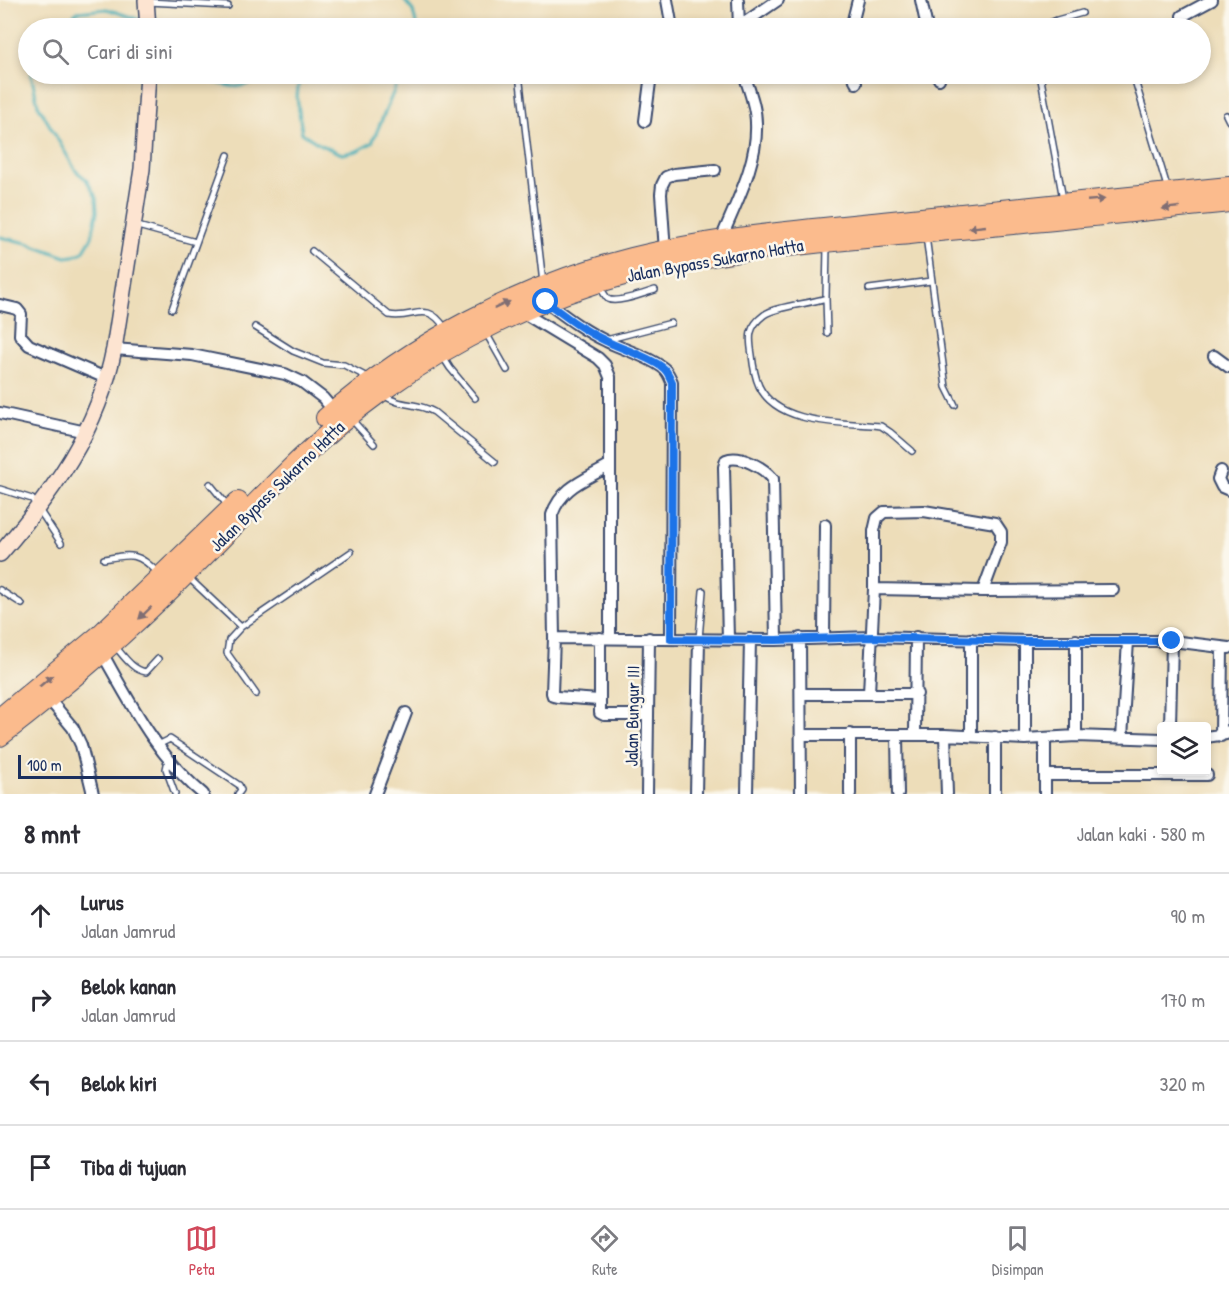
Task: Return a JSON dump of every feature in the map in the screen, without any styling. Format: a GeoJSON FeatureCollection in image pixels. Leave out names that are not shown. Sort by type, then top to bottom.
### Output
{"type":"FeatureCollection","features":[{"type":"Feature","properties":{"kind":"highway","name":"Jalan Bypass Sukarno Hatta"},"geometry":{"type":"LineString","coordinates":[[1032,214],[1064,203],[1229,187]]}},
{"type":"Feature","properties":{"kind":"highway","name":"Jalan Bypass Sukarno Hatta"},"geometry":{"type":"LineString","coordinates":[[376,387],[484,329],[522,312],[545,294],[596,267],[665,251],[825,228],[1229,202]]}},
{"type":"Feature","properties":{"kind":"highway","name":"Jalan Bypass Sukarno Hatta"},"geometry":{"type":"LineString","coordinates":[[0,736],[49,699],[108,648],[198,552],[231,510],[285,455],[448,333],[493,309],[650,268],[693,260],[827,242],[926,233],[1002,217]]}},
{"type":"Feature","properties":{"kind":"highway","name":"Jalan Bypass Sukarno Hatta"},"geometry":{"type":"LineString","coordinates":[[198,552],[292,466],[341,414]]}},
{"type":"Feature","properties":{"kind":"highway","name":"Jalan Bypass Sukarno Hatta"},"geometry":{"type":"LineString","coordinates":[[0,717],[173,579]]}},
{"type":"Feature","properties":{"kind":"main road"},"geometry":{"type":"LineString","coordinates":[[0,554],[39,508],[65,471],[86,432],[108,379],[145,141],[148,84]]}},
{"type":"Feature","properties":{"kind":"street"},"geometry":{"type":"LineString","coordinates":[[667,0],[670,18]]}},
{"type":"Feature","properties":{"kind":"street"},"geometry":{"type":"LineString","coordinates":[[738,0],[738,18]]}},
{"type":"Feature","properties":{"kind":"street"},"geometry":{"type":"LineString","coordinates":[[752,18],[778,0]]}},
{"type":"Feature","properties":{"kind":"street"},"geometry":{"type":"LineString","coordinates":[[854,18],[858,0]]}},
{"type":"Feature","properties":{"kind":"street"},"geometry":{"type":"LineString","coordinates":[[921,0],[925,18]]}},
{"type":"Feature","properties":{"kind":"street"},"geometry":{"type":"LineString","coordinates":[[1182,16],[1212,0]]}},
{"type":"Feature","properties":{"kind":"street"},"geometry":{"type":"LineString","coordinates":[[645,121],[650,84]]}},
{"type":"Feature","properties":{"kind":"street"},"geometry":{"type":"LineString","coordinates":[[720,242],[749,170],[754,148],[756,122],[747,84]]}},
{"type":"Feature","properties":{"kind":"street"},"geometry":{"type":"LineString","coordinates":[[665,251],[661,194],[666,177],[674,174],[715,170]]}},
{"type":"Feature","properties":{"kind":"street"},"geometry":{"type":"LineString","coordinates":[[545,294],[575,324],[605,341],[661,366],[669,374],[672,382],[671,639]]}},
{"type":"Feature","properties":{"kind":"street"},"geometry":{"type":"LineString","coordinates":[[0,305],[17,309],[21,314],[20,335],[30,345],[108,379]]}},
{"type":"Feature","properties":{"kind":"street"},"geometry":{"type":"LineString","coordinates":[[522,312],[598,358],[605,365],[609,377],[605,638],[599,700],[600,712],[604,715],[648,715]]}},
{"type":"Feature","properties":{"kind":"street"},"geometry":{"type":"LineString","coordinates":[[114,349],[192,355],[285,374],[309,387],[341,414]]}},
{"type":"Feature","properties":{"kind":"street"},"geometry":{"type":"LineString","coordinates":[[1214,357],[1229,367]]}},
{"type":"Feature","properties":{"kind":"street"},"geometry":{"type":"LineString","coordinates":[[0,413],[86,432]]}},
{"type":"Feature","properties":{"kind":"street"},"geometry":{"type":"LineString","coordinates":[[728,639],[724,467],[726,460],[738,458],[768,472],[773,479],[776,640]]}},
{"type":"Feature","properties":{"kind":"street"},"geometry":{"type":"LineString","coordinates":[[599,700],[553,696],[552,693],[554,638],[552,515],[556,502],[564,492],[609,466]]}},
{"type":"Feature","properties":{"kind":"street"},"geometry":{"type":"LineString","coordinates":[[1221,471],[1218,479],[1222,487],[1229,490]]}},
{"type":"Feature","properties":{"kind":"street"},"geometry":{"type":"LineString","coordinates":[[869,693],[874,531],[877,518],[884,512],[924,511],[995,523],[1001,532],[1001,542],[983,591]]}},
{"type":"Feature","properties":{"kind":"street"},"geometry":{"type":"LineString","coordinates":[[824,637],[825,525]]}},
{"type":"Feature","properties":{"kind":"street"},"geometry":{"type":"LineString","coordinates":[[874,589],[1113,590]]}},
{"type":"Feature","properties":{"kind":"street"},"geometry":{"type":"LineString","coordinates":[[554,638],[776,640],[824,637],[916,637],[1025,641],[1172,641],[1226,647],[1225,733]]}},
{"type":"Feature","properties":{"kind":"street"},"geometry":{"type":"LineString","coordinates":[[915,734],[916,637]]}},
{"type":"Feature","properties":{"kind":"street","name":"Jalan Bungur III"},"geometry":{"type":"LineString","coordinates":[[647,794],[649,638]]}},
{"type":"Feature","properties":{"kind":"street"},"geometry":{"type":"LineString","coordinates":[[800,638],[801,794]]}},
{"type":"Feature","properties":{"kind":"street"},"geometry":{"type":"LineString","coordinates":[[696,794],[699,639]]}},
{"type":"Feature","properties":{"kind":"street"},"geometry":{"type":"LineString","coordinates":[[743,793],[750,639]]}},
{"type":"Feature","properties":{"kind":"street"},"geometry":{"type":"LineString","coordinates":[[971,639],[971,736]]}},
{"type":"Feature","properties":{"kind":"street"},"geometry":{"type":"LineString","coordinates":[[1076,640],[1076,736]]}},
{"type":"Feature","properties":{"kind":"street"},"geometry":{"type":"LineString","coordinates":[[1025,641],[1025,739]]}},
{"type":"Feature","properties":{"kind":"street"},"geometry":{"type":"LineString","coordinates":[[1122,738],[1128,641]]}},
{"type":"Feature","properties":{"kind":"street"},"geometry":{"type":"LineString","coordinates":[[1170,722],[1172,641]]}},
{"type":"Feature","properties":{"kind":"street"},"geometry":{"type":"LineString","coordinates":[[108,648],[157,746],[185,779],[203,794]]}},
{"type":"Feature","properties":{"kind":"street"},"geometry":{"type":"LineString","coordinates":[[802,694],[917,694]]}},
{"type":"Feature","properties":{"kind":"street"},"geometry":{"type":"LineString","coordinates":[[49,699],[73,728],[81,745],[93,794]]}},
{"type":"Feature","properties":{"kind":"street"},"geometry":{"type":"LineString","coordinates":[[375,794],[406,712]]}},
{"type":"Feature","properties":{"kind":"street"},"geometry":{"type":"LineString","coordinates":[[850,734],[850,794]]}},
{"type":"Feature","properties":{"kind":"street"},"geometry":{"type":"LineString","coordinates":[[801,735],[915,734],[1025,739],[1076,736],[1157,739]]}},
{"type":"Feature","properties":{"kind":"street"},"geometry":{"type":"LineString","coordinates":[[897,735],[898,794]]}},
{"type":"Feature","properties":{"kind":"street"},"geometry":{"type":"LineString","coordinates":[[945,735],[947,794]]}},
{"type":"Feature","properties":{"kind":"street"},"geometry":{"type":"LineString","coordinates":[[995,737],[995,794]]}},
{"type":"Feature","properties":{"kind":"street"},"geometry":{"type":"LineString","coordinates":[[1045,794],[1046,739]]}},
{"type":"Feature","properties":{"kind":"street"},"geometry":{"type":"LineString","coordinates":[[1046,776],[1157,776]]}},
{"type":"Feature","properties":{"kind":"lane"},"geometry":{"type":"LineString","coordinates":[[147,11],[228,6]]}},
{"type":"Feature","properties":{"kind":"lane"},"geometry":{"type":"LineString","coordinates":[[1064,18],[1082,13]]}},
{"type":"Feature","properties":{"kind":"lane"},"geometry":{"type":"LineString","coordinates":[[520,84],[545,294]]}},
{"type":"Feature","properties":{"kind":"lane"},"geometry":{"type":"LineString","coordinates":[[1042,84],[1064,203]]}},
{"type":"Feature","properties":{"kind":"lane"},"geometry":{"type":"LineString","coordinates":[[1136,84],[1168,194]]}},
{"type":"Feature","properties":{"kind":"lane"},"geometry":{"type":"LineString","coordinates":[[1226,115],[1229,121]]}},
{"type":"Feature","properties":{"kind":"lane"},"geometry":{"type":"LineString","coordinates":[[171,309],[228,155]]}},
{"type":"Feature","properties":{"kind":"lane"},"geometry":{"type":"LineString","coordinates":[[133,224],[196,243]]}},
{"type":"Feature","properties":{"kind":"lane"},"geometry":{"type":"LineString","coordinates":[[926,233],[946,387],[955,405]]}},
{"type":"Feature","properties":{"kind":"lane"},"geometry":{"type":"LineString","coordinates":[[827,242],[828,333]]}},
{"type":"Feature","properties":{"kind":"lane"},"geometry":{"type":"LineString","coordinates":[[312,251],[389,315],[428,312],[440,319],[448,333]]}},
{"type":"Feature","properties":{"kind":"lane"},"geometry":{"type":"LineString","coordinates":[[869,289],[931,281]]}},
{"type":"Feature","properties":{"kind":"lane"},"geometry":{"type":"LineString","coordinates":[[597,283],[612,300],[655,290]]}},
{"type":"Feature","properties":{"kind":"lane"},"geometry":{"type":"LineString","coordinates":[[826,298],[767,313],[755,324],[749,337],[759,387],[770,400],[788,413],[809,420],[880,426],[912,451]]}},
{"type":"Feature","properties":{"kind":"lane"},"geometry":{"type":"LineString","coordinates":[[605,341],[671,323]]}},
{"type":"Feature","properties":{"kind":"lane"},"geometry":{"type":"LineString","coordinates":[[255,327],[293,351],[323,363],[344,365],[392,401],[404,405],[423,406],[434,412],[495,462]]}},
{"type":"Feature","properties":{"kind":"lane"},"geometry":{"type":"LineString","coordinates":[[484,329],[507,369]]}},
{"type":"Feature","properties":{"kind":"lane"},"geometry":{"type":"LineString","coordinates":[[440,353],[450,369],[475,398]]}},
{"type":"Feature","properties":{"kind":"lane"},"geometry":{"type":"LineString","coordinates":[[341,414],[374,444]]}},
{"type":"Feature","properties":{"kind":"lane"},"geometry":{"type":"LineString","coordinates":[[210,484],[231,510]]}},
{"type":"Feature","properties":{"kind":"lane"},"geometry":{"type":"LineString","coordinates":[[0,489],[32,499],[61,543]]}},
{"type":"Feature","properties":{"kind":"lane"},"geometry":{"type":"LineString","coordinates":[[256,694],[227,654],[229,640],[240,627],[351,552]]}},
{"type":"Feature","properties":{"kind":"lane"},"geometry":{"type":"LineString","coordinates":[[104,559],[137,556],[240,627]]}},
{"type":"Feature","properties":{"kind":"lane"},"geometry":{"type":"LineString","coordinates":[[0,590],[22,604]]}},
{"type":"Feature","properties":{"kind":"lane"},"geometry":{"type":"LineString","coordinates":[[699,639],[703,591]]}},
{"type":"Feature","properties":{"kind":"lane"},"geometry":{"type":"LineString","coordinates":[[108,648],[139,671],[146,672],[158,659]]}},
{"type":"Feature","properties":{"kind":"lane"},"geometry":{"type":"LineString","coordinates":[[157,746],[162,741],[170,739],[240,785],[238,794]]}},
{"type":"Feature","properties":{"kind":"lane"},"geometry":{"type":"LineString","coordinates":[[168,760],[166,769],[175,794]]}},
{"type":"Feature","properties":{"kind":"waterway"},"geometry":{"type":"LineString","coordinates":[[404,0],[413,11],[415,18]]}},
{"type":"Feature","properties":{"kind":"waterway"},"geometry":{"type":"LineString","coordinates":[[71,18],[77,12],[107,9],[134,18]]}},
{"type":"Feature","properties":{"kind":"waterway"},"geometry":{"type":"LineString","coordinates":[[0,237],[27,243],[66,257],[83,252],[92,237],[97,212],[96,197],[86,179],[76,171],[38,105],[33,84]]}},
{"type":"Feature","properties":{"kind":"waterway"},"geometry":{"type":"LineString","coordinates":[[221,84],[229,86],[249,84]]}},
{"type":"Feature","properties":{"kind":"waterway"},"geometry":{"type":"LineString","coordinates":[[299,84],[297,97],[302,133],[319,144],[342,154],[357,151],[372,143],[397,84]]}},
{"type":"Feature","properties":{"kind":"route"},"geometry":{"type":"LineString","coordinates":[[546,302],[575,324],[605,341],[661,366],[669,374],[672,382],[671,639],[776,640],[872,637],[1025,641],[1172,641]]}}]}
